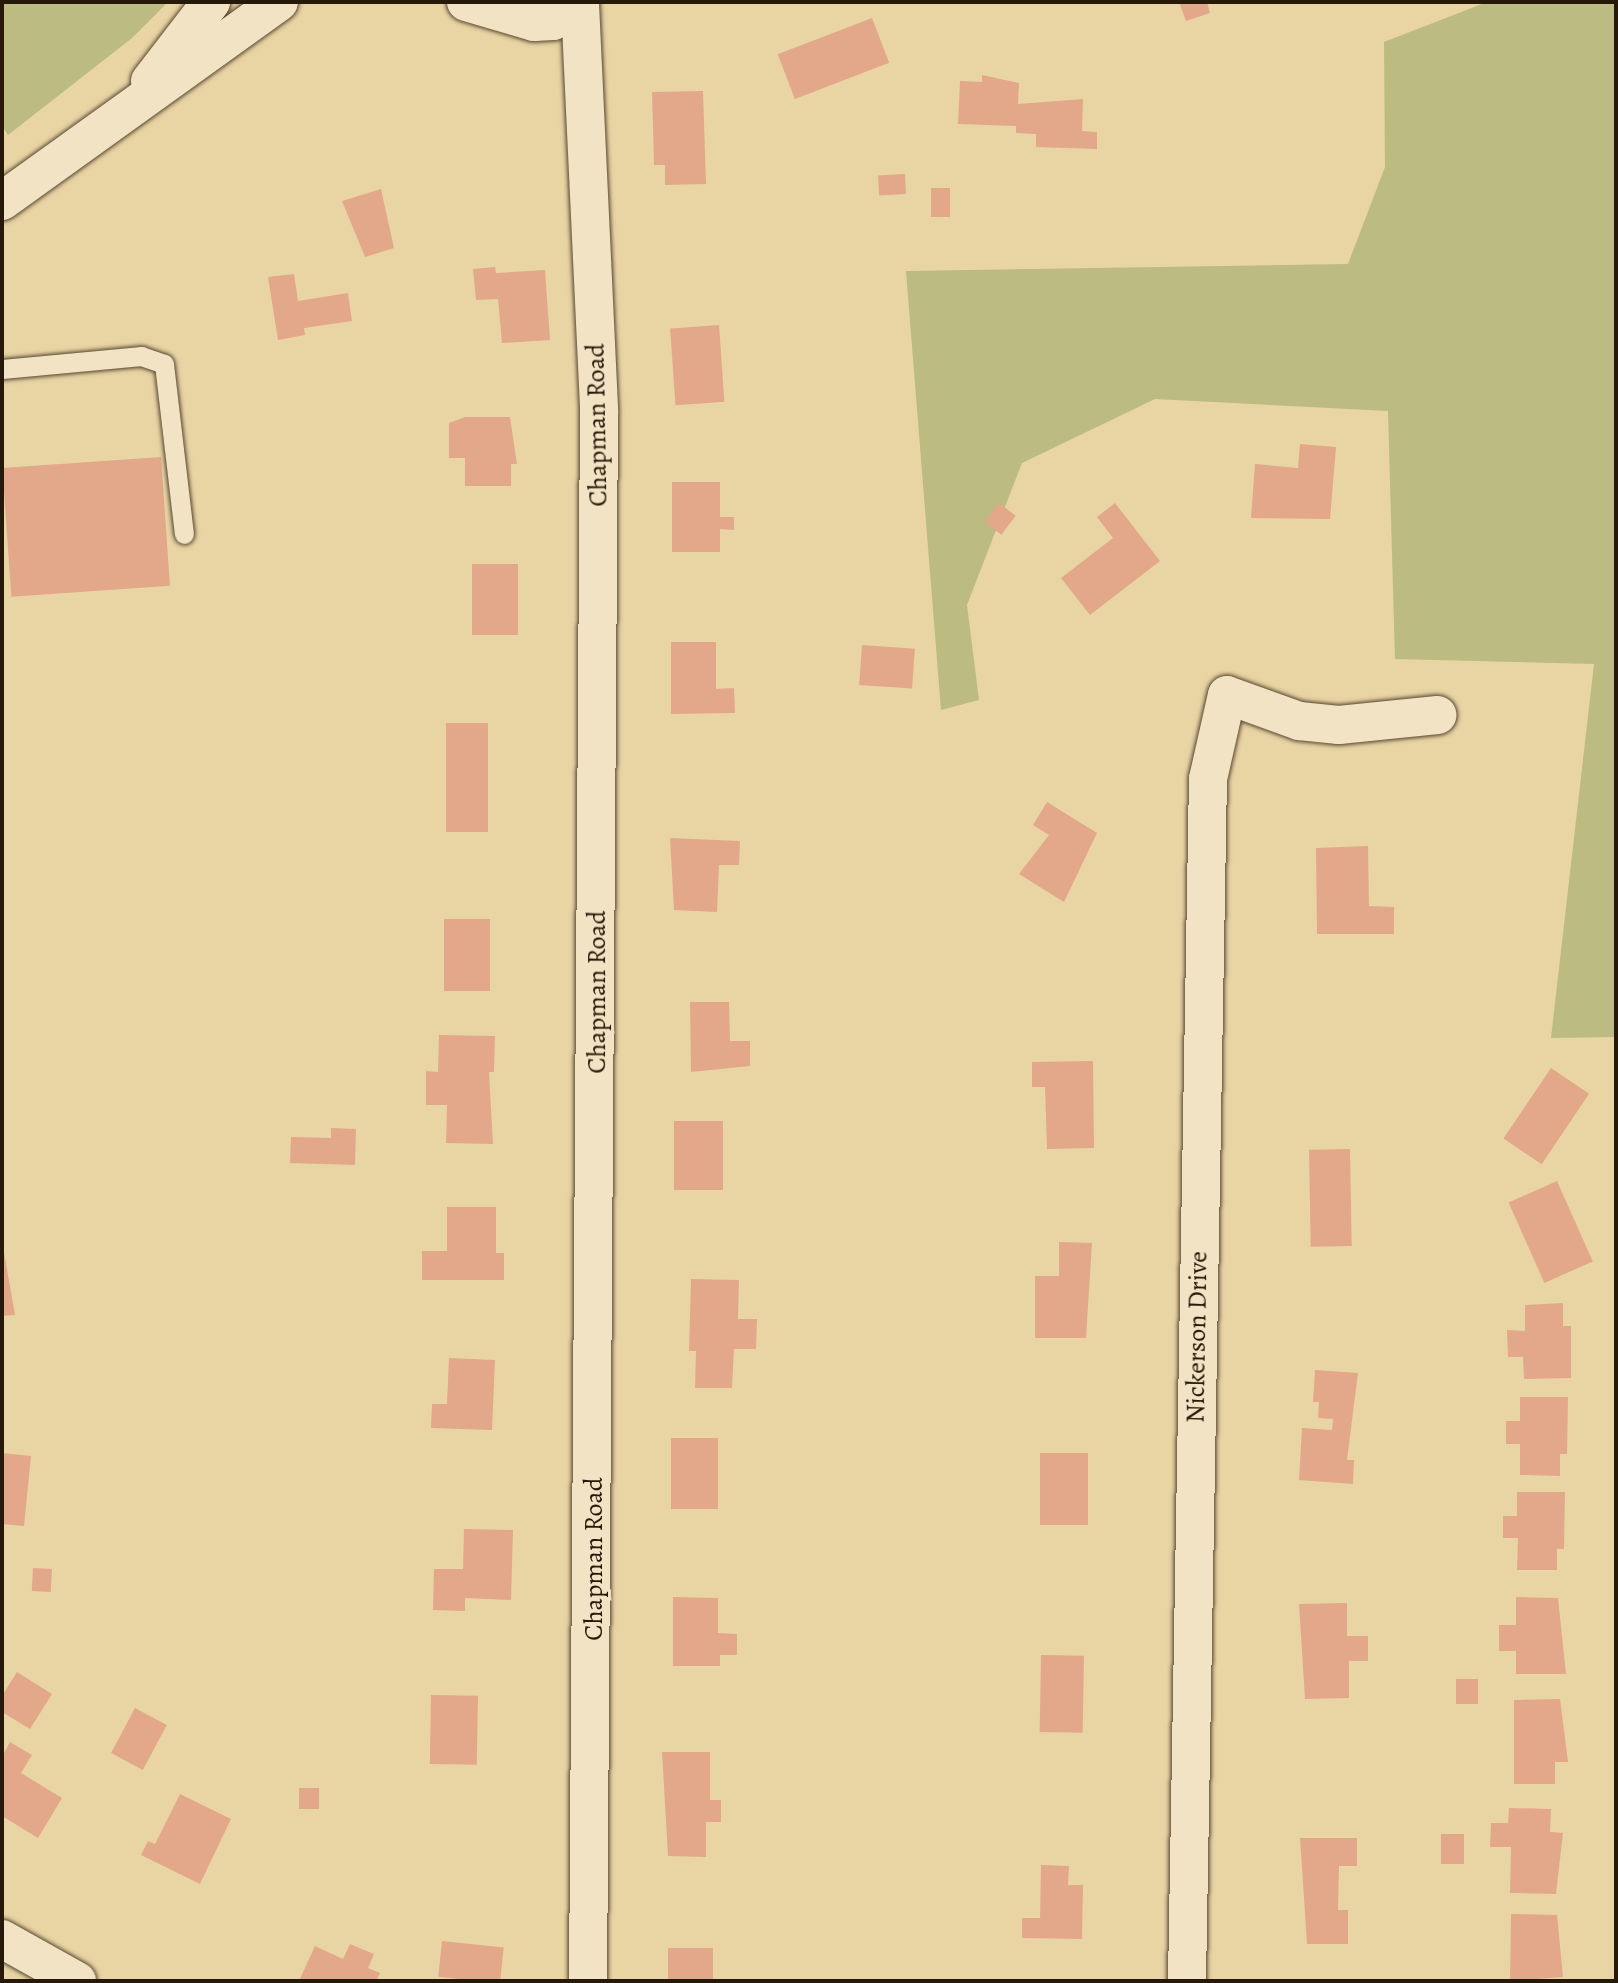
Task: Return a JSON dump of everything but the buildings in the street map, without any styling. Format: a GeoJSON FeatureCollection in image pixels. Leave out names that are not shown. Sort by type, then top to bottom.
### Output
{"type":"FeatureCollection","features":[{"type":"Feature","properties":{"kind":"street"},"geometry":{"type":"LineString","coordinates":[[130,108],[211,2]]}},
{"type":"Feature","properties":{"kind":"street"},"geometry":{"type":"LineString","coordinates":[[2,201],[68,159],[130,108],[279,2]]}},
{"type":"Feature","properties":{"kind":"street"},"geometry":{"type":"LineString","coordinates":[[466,2],[534,22],[553,21],[591,2]]}},
{"type":"Feature","properties":{"kind":"street","name":"Chapman Road"},"geometry":{"type":"LineString","coordinates":[[588,1981],[599,411],[591,2]]}},
{"type":"Feature","properties":{"kind":"street","name":"Nickerson Drive"},"geometry":{"type":"LineString","coordinates":[[1187,1981],[1205,817],[1227,695],[1299,721],[1339,725],[1437,715]]}},
{"type":"Feature","properties":{"kind":"street"},"geometry":{"type":"LineString","coordinates":[[2,1939],[77,1981]]}},
{"type":"Feature","properties":{"kind":"lane"},"geometry":{"type":"LineString","coordinates":[[2,369],[141,356],[164,364],[184,534]]}},
{"type":"Feature","properties":{"kind":"green space"},"geometry":{"type":"Polygon","coordinates":[[[2,2],[168,2],[132,38],[8,135],[2,126],[2,2]]]}},
{"type":"Feature","properties":{"kind":"green space"},"geometry":{"type":"Polygon","coordinates":[[[1487,2],[1616,2],[1616,1037],[1551,1038],[1594,664],[1395,659],[1388,411],[1155,399],[1022,463],[967,605],[979,700],[941,710],[906,271],[1348,264],[1385,167],[1384,42],[1487,2]]]}}]}
